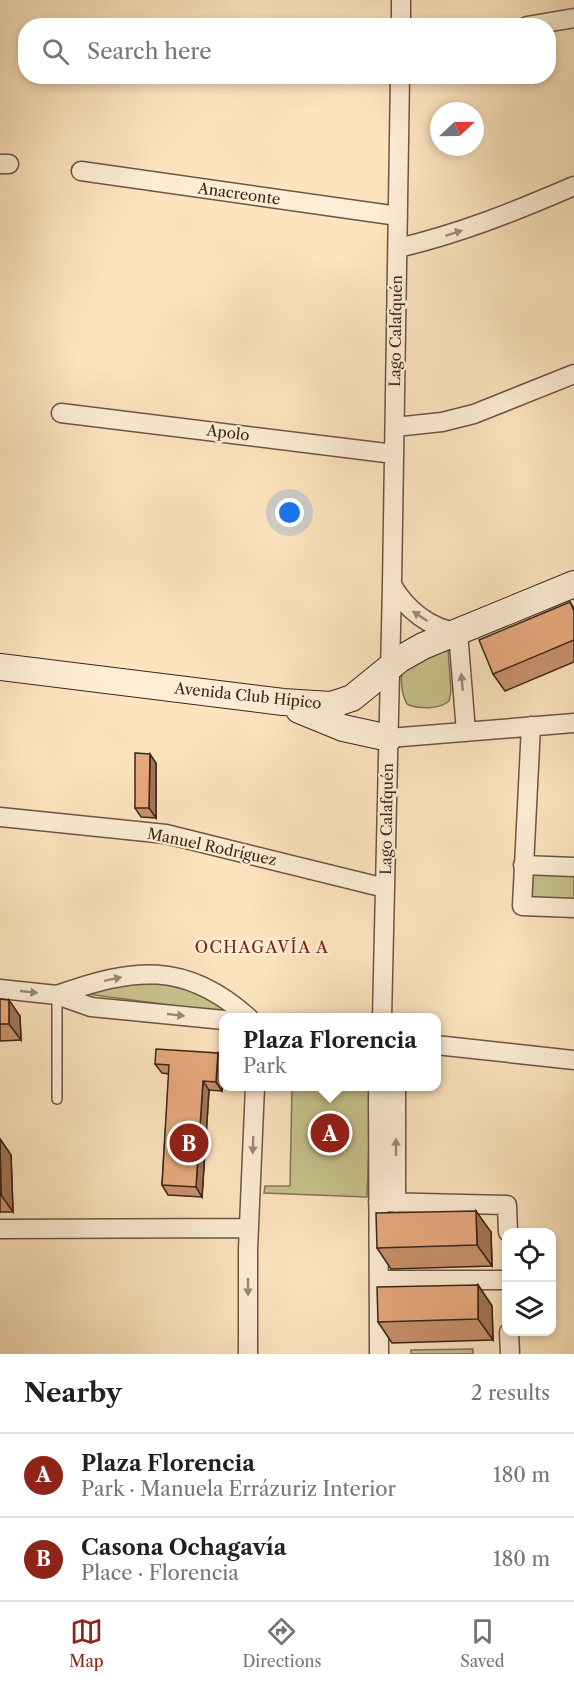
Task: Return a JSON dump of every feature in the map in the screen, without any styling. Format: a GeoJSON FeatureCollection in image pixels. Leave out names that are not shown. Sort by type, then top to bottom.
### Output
{"type":"FeatureCollection","features":[{"type":"Feature","properties":{"kind":"main road","name":"Avenida Club Hípico"},"geometry":{"type":"LineString","coordinates":[[0,667],[283,702],[331,705],[361,693],[414,651],[574,584]]}},
{"type":"Feature","properties":{"kind":"main road"},"geometry":{"type":"LineString","coordinates":[[283,702],[343,728],[389,738]]}},
{"type":"Feature","properties":{"kind":"street"},"geometry":{"type":"LineString","coordinates":[[401,0],[401,18]]}},
{"type":"Feature","properties":{"kind":"street"},"geometry":{"type":"LineString","coordinates":[[556,21],[574,18]]}},
{"type":"Feature","properties":{"kind":"street","name":"Lago Calafquén"},"geometry":{"type":"LineString","coordinates":[[382,1013],[400,84]]}},
{"type":"Feature","properties":{"kind":"street","name":"Anacreonte"},"geometry":{"type":"LineString","coordinates":[[81,171],[398,216]]}},
{"type":"Feature","properties":{"kind":"street"},"geometry":{"type":"LineString","coordinates":[[398,248],[473,227],[574,186]]}},
{"type":"Feature","properties":{"kind":"street"},"geometry":{"type":"LineString","coordinates":[[395,427],[442,422],[474,414],[574,374]]}},
{"type":"Feature","properties":{"kind":"street","name":"Apolo"},"geometry":{"type":"LineString","coordinates":[[61,413],[394,454]]}},
{"type":"Feature","properties":{"kind":"street"},"geometry":{"type":"LineString","coordinates":[[392,585],[401,599],[415,613],[435,625],[458,632],[466,732]]}},
{"type":"Feature","properties":{"kind":"street"},"geometry":{"type":"LineString","coordinates":[[389,738],[574,723]]}},
{"type":"Feature","properties":{"kind":"street"},"geometry":{"type":"LineString","coordinates":[[531,726],[522,906],[574,908]]}},
{"type":"Feature","properties":{"kind":"street","name":"Manuel Rodríguez"},"geometry":{"type":"LineString","coordinates":[[0,817],[166,834],[385,888]]}},
{"type":"Feature","properties":{"kind":"street"},"geometry":{"type":"LineString","coordinates":[[523,865],[574,867]]}},
{"type":"Feature","properties":{"kind":"street"},"geometry":{"type":"LineString","coordinates":[[57,995],[122,977],[170,975],[203,985],[244,1013]]}},
{"type":"Feature","properties":{"kind":"street"},"geometry":{"type":"LineString","coordinates":[[0,989],[57,995],[91,1007],[219,1020]]}},
{"type":"Feature","properties":{"kind":"street"},"geometry":{"type":"LineString","coordinates":[[441,1046],[574,1060]]}},
{"type":"Feature","properties":{"kind":"street"},"geometry":{"type":"LineString","coordinates":[[248,1354],[249,1228],[255,1091]]}},
{"type":"Feature","properties":{"kind":"street"},"geometry":{"type":"LineString","coordinates":[[378,1091],[379,1354]]}},
{"type":"Feature","properties":{"kind":"street"},"geometry":{"type":"LineString","coordinates":[[396,1091],[396,1203]]}},
{"type":"Feature","properties":{"kind":"street"},"geometry":{"type":"LineString","coordinates":[[378,1202],[507,1205],[508,1228]]}},
{"type":"Feature","properties":{"kind":"street"},"geometry":{"type":"LineString","coordinates":[[0,1229],[249,1228]]}},
{"type":"Feature","properties":{"kind":"street"},"geometry":{"type":"LineString","coordinates":[[379,1280],[502,1280]]}},
{"type":"Feature","properties":{"kind":"street"},"geometry":{"type":"LineString","coordinates":[[509,1336],[510,1354]]}},
{"type":"Feature","properties":{"kind":"lane"},"geometry":{"type":"LineString","coordinates":[[57,995],[57,1099]]}},
{"type":"Feature","properties":{"kind":"shaded area"},"geometry":{"type":"Polygon","coordinates":[[[448,649],[451,691],[449,701],[440,706],[428,708],[407,704],[403,695],[403,666],[448,649]]]}},
{"type":"Feature","properties":{"kind":"shaded area"},"geometry":{"type":"Polygon","coordinates":[[[527,870],[574,873],[574,900],[525,897],[527,870]]]}},
{"type":"Feature","properties":{"kind":"shaded area"},"geometry":{"type":"Polygon","coordinates":[[[160,981],[202,993],[231,1013],[86,994],[88,989],[160,981]]]}},
{"type":"Feature","properties":{"kind":"shaded area"},"geometry":{"type":"Polygon","coordinates":[[[292,1091],[371,1091],[367,1197],[264,1193],[265,1186],[290,1186],[292,1091]]]}},
{"type":"Feature","properties":{"kind":"shaded area"},"geometry":{"type":"Polygon","coordinates":[[[473,1349],[473,1354],[411,1354],[411,1350],[473,1349]]]}},
{"type":"Feature","properties":{"kind":"building"},"geometry":{"type":"Polygon","coordinates":[[[570,602],[574,611],[574,640],[493,674],[479,640],[570,602]]]}},
{"type":"Feature","properties":{"kind":"building"},"geometry":{"type":"Polygon","coordinates":[[[135,753],[150,754],[149,808],[135,808],[135,753]]]}},
{"type":"Feature","properties":{"kind":"building"},"geometry":{"type":"Polygon","coordinates":[[[0,999],[9,1000],[9,1024],[0,1024],[0,999]]]}},
{"type":"Feature","properties":{"kind":"building"},"geometry":{"type":"Polygon","coordinates":[[[156,1049],[218,1053],[216,1082],[203,1081],[196,1187],[162,1185],[169,1065],[155,1064],[156,1049]]]}},
{"type":"Feature","properties":{"kind":"building"},"geometry":{"type":"Polygon","coordinates":[[[0,1145],[1,1195],[0,1195],[0,1145]]]}},
{"type":"Feature","properties":{"kind":"building"},"geometry":{"type":"Polygon","coordinates":[[[476,1211],[477,1245],[377,1248],[376,1213],[476,1211]]]}},
{"type":"Feature","properties":{"kind":"building"},"geometry":{"type":"Polygon","coordinates":[[[478,1285],[478,1319],[378,1322],[377,1287],[478,1285]]]}},
{"type":"Feature","properties":{"kind":"place","name":"Plaza Florencia"},"geometry":{"type":"Point","coordinates":[330,1133]}},
{"type":"Feature","properties":{"kind":"place","name":"Casona Ochagavía"},"geometry":{"type":"Point","coordinates":[189,1143]}},
{"type":"Feature","properties":{"kind":"district","name":"OCHAGAVÍA A"},"geometry":{"type":"Point","coordinates":[262,947]}}]}
